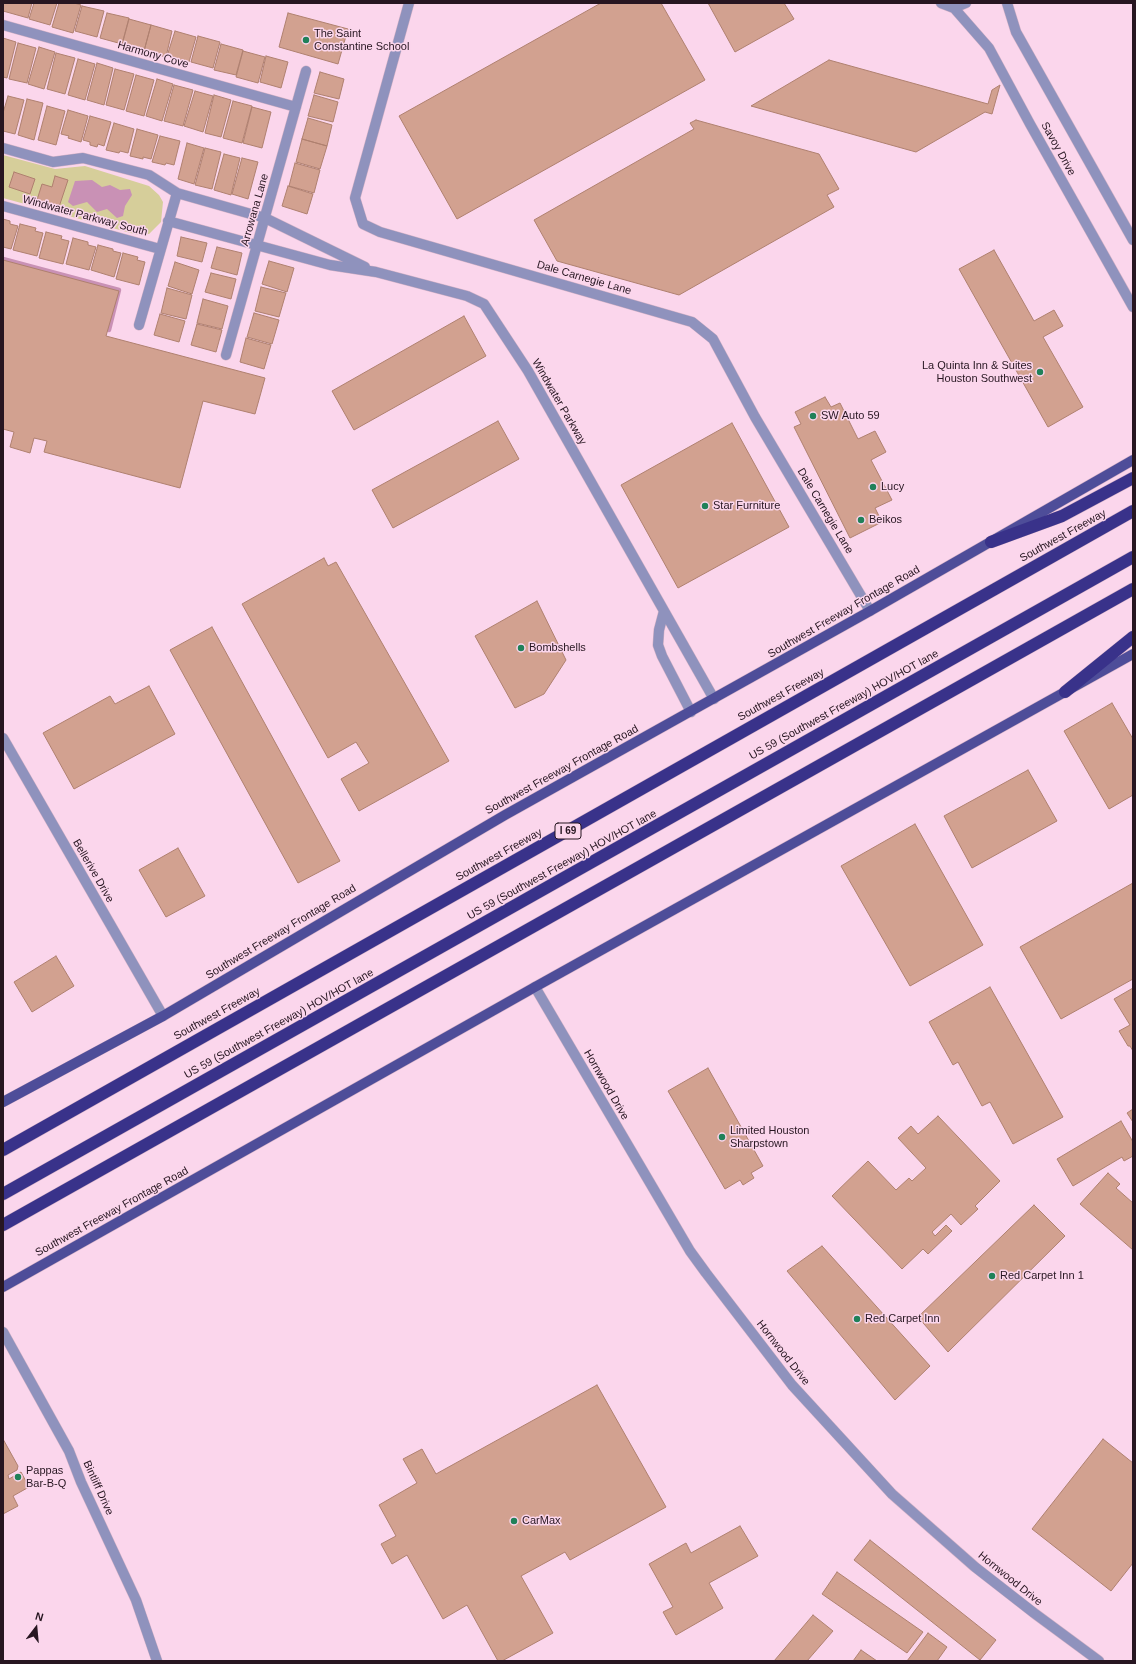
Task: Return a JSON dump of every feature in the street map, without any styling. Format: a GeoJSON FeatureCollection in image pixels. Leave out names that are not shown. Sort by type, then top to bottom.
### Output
{"type":"FeatureCollection","features":[{"type":"Feature","properties":{"kind":"highway"},"geometry":{"type":"LineString","coordinates":[[991,542],[1062,516],[1133,478]]}},
{"type":"Feature","properties":{"kind":"highway","name":"Southwest Freeway"},"geometry":{"type":"LineString","coordinates":[[3,1150],[1133,512]]}},
{"type":"Feature","properties":{"kind":"highway","name":"US 59 (Southwest Freeway) HOV/HOT lane"},"geometry":{"type":"LineString","coordinates":[[3,1194],[1133,558]]}},
{"type":"Feature","properties":{"kind":"highway"},"geometry":{"type":"LineString","coordinates":[[3,1225],[1133,589]]}},
{"type":"Feature","properties":{"kind":"highway"},"geometry":{"type":"LineString","coordinates":[[1065,692],[1133,637]]}},
{"type":"Feature","properties":{"kind":"main road","name":"Southwest Freeway Frontage Road"},"geometry":{"type":"LineString","coordinates":[[3,1102],[164,1016],[505,814],[691,712],[1133,460]]}},
{"type":"Feature","properties":{"kind":"main road","name":"Southwest Freeway Frontage Road"},"geometry":{"type":"LineString","coordinates":[[3,1288],[535,987],[1133,654]]}},
{"type":"Feature","properties":{"kind":"street","name":"Dale Carnegie Lane"},"geometry":{"type":"LineString","coordinates":[[409,3],[355,198],[363,224],[380,232],[692,322],[713,339],[755,417],[870,611]]}},
{"type":"Feature","properties":{"kind":"street","name":"Savoy Drive"},"geometry":{"type":"LineString","coordinates":[[941,3],[954,8],[989,48],[1133,307]]}},
{"type":"Feature","properties":{"kind":"street"},"geometry":{"type":"LineString","coordinates":[[954,8],[966,3]]}},
{"type":"Feature","properties":{"kind":"street","name":"Savoy Drive"},"geometry":{"type":"LineString","coordinates":[[1007,3],[1016,32],[1133,240]]}},
{"type":"Feature","properties":{"kind":"street","name":"Harmony Cove"},"geometry":{"type":"LineString","coordinates":[[3,25],[296,107]]}},
{"type":"Feature","properties":{"kind":"street","name":"Arrowana Lane"},"geometry":{"type":"LineString","coordinates":[[226,355],[306,71]]}},
{"type":"Feature","properties":{"kind":"street","name":"Windwater Parkway"},"geometry":{"type":"LineString","coordinates":[[3,148],[53,162],[83,158],[149,175],[176,193],[265,218],[376,272]]}},
{"type":"Feature","properties":{"kind":"street"},"geometry":{"type":"LineString","coordinates":[[139,325],[176,193]]}},
{"type":"Feature","properties":{"kind":"street","name":"Windwater Parkway South"},"geometry":{"type":"LineString","coordinates":[[3,206],[160,249]]}},
{"type":"Feature","properties":{"kind":"street","name":"Windwater Parkway"},"geometry":{"type":"LineString","coordinates":[[168,221],[330,264],[376,272],[467,296],[484,304],[528,371],[714,699]]}},
{"type":"Feature","properties":{"kind":"street"},"geometry":{"type":"LineString","coordinates":[[664,611],[659,630],[658,645],[662,656],[691,712]]}},
{"type":"Feature","properties":{"kind":"street","name":"Bellerive Drive"},"geometry":{"type":"LineString","coordinates":[[3,738],[164,1016]]}},
{"type":"Feature","properties":{"kind":"street","name":"Hornwood Drive"},"geometry":{"type":"LineString","coordinates":[[535,987],[690,1251],[792,1385],[892,1494],[975,1567],[1034,1614],[1099,1661]]}},
{"type":"Feature","properties":{"kind":"street","name":"Bintliff Drive"},"geometry":{"type":"LineString","coordinates":[[3,1332],[69,1451],[81,1482],[136,1600],[157,1661]]}},
{"type":"Feature","properties":{"kind":"shaded area"},"geometry":{"type":"Polygon","coordinates":[[[3,155],[55,169],[85,166],[149,186],[159,195],[163,202],[161,222],[149,234],[138,235],[3,198],[3,155]]]}},
{"type":"Feature","properties":{"kind":"shaded area"},"geometry":{"type":"Polygon","coordinates":[[[92,180],[102,187],[110,185],[120,190],[130,189],[132,195],[125,206],[123,216],[117,218],[107,209],[97,212],[87,202],[73,206],[68,202],[75,181],[92,180]]]}},
{"type":"Feature","properties":{"kind":"building"},"geometry":{"type":"Polygon","coordinates":[[[3,3],[32,3],[28,18],[3,11],[3,3]]]}},
{"type":"Feature","properties":{"kind":"building"},"geometry":{"type":"Polygon","coordinates":[[[34,3],[57,3],[50,25],[29,19],[34,3]]]}},
{"type":"Feature","properties":{"kind":"building"},"geometry":{"type":"Polygon","coordinates":[[[59,3],[74,3],[81,5],[73,33],[52,27],[59,3]]]}},
{"type":"Feature","properties":{"kind":"building"},"geometry":{"type":"Polygon","coordinates":[[[601,3],[661,3],[705,80],[457,219],[399,116],[601,3]]]}},
{"type":"Feature","properties":{"kind":"building"},"geometry":{"type":"Polygon","coordinates":[[[708,3],[784,3],[794,19],[735,52],[708,3]]]}},
{"type":"Feature","properties":{"kind":"building"},"geometry":{"type":"Polygon","coordinates":[[[82,6],[104,11],[97,37],[75,31],[82,6]]]}},
{"type":"Feature","properties":{"kind":"building"},"geometry":{"type":"Polygon","coordinates":[[[107,13],[129,18],[122,44],[100,38],[107,13]]]}},
{"type":"Feature","properties":{"kind":"building"},"geometry":{"type":"Polygon","coordinates":[[[288,13],[348,29],[338,64],[279,47],[288,13]]]}},
{"type":"Feature","properties":{"kind":"building"},"geometry":{"type":"Polygon","coordinates":[[[129,19],[151,25],[144,51],[122,45],[129,19]]]}},
{"type":"Feature","properties":{"kind":"building"},"geometry":{"type":"Polygon","coordinates":[[[151,25],[172,31],[166,57],[144,51],[151,25]]]}},
{"type":"Feature","properties":{"kind":"building"},"geometry":{"type":"Polygon","coordinates":[[[175,31],[196,37],[189,62],[167,56],[175,31]]]}},
{"type":"Feature","properties":{"kind":"building"},"geometry":{"type":"Polygon","coordinates":[[[198,36],[220,42],[213,68],[191,62],[198,36]]]}},
{"type":"Feature","properties":{"kind":"building"},"geometry":{"type":"Polygon","coordinates":[[[3,38],[16,42],[7,78],[3,77],[3,38]]]}},
{"type":"Feature","properties":{"kind":"building"},"geometry":{"type":"Polygon","coordinates":[[[18,43],[36,48],[27,83],[9,79],[18,43]]]}},
{"type":"Feature","properties":{"kind":"building"},"geometry":{"type":"Polygon","coordinates":[[[221,44],[243,50],[236,75],[214,70],[221,44]]]}},
{"type":"Feature","properties":{"kind":"building"},"geometry":{"type":"Polygon","coordinates":[[[39,47],[55,52],[44,89],[28,84],[39,47]]]}},
{"type":"Feature","properties":{"kind":"building"},"geometry":{"type":"Polygon","coordinates":[[[243,51],[265,57],[258,83],[236,77],[243,51]]]}},
{"type":"Feature","properties":{"kind":"building"},"geometry":{"type":"Polygon","coordinates":[[[56,53],[75,58],[65,94],[47,89],[56,53]]]}},
{"type":"Feature","properties":{"kind":"building"},"geometry":{"type":"Polygon","coordinates":[[[266,56],[288,62],[281,88],[260,82],[266,56]]]}},
{"type":"Feature","properties":{"kind":"building"},"geometry":{"type":"Polygon","coordinates":[[[78,59],[95,64],[85,100],[68,95],[78,59]]]}},
{"type":"Feature","properties":{"kind":"building"},"geometry":{"type":"Polygon","coordinates":[[[829,60],[988,104],[992,90],[1000,85],[992,114],[985,112],[916,152],[751,106],[829,60]]]}},
{"type":"Feature","properties":{"kind":"building"},"geometry":{"type":"Polygon","coordinates":[[[97,63],[113,68],[104,105],[87,100],[97,63]]]}},
{"type":"Feature","properties":{"kind":"building"},"geometry":{"type":"Polygon","coordinates":[[[115,69],[134,74],[124,110],[106,105],[115,69]]]}},
{"type":"Feature","properties":{"kind":"building"},"geometry":{"type":"Polygon","coordinates":[[[320,72],[344,79],[339,99],[314,93],[320,72]]]}},
{"type":"Feature","properties":{"kind":"building"},"geometry":{"type":"Polygon","coordinates":[[[136,75],[154,80],[144,116],[126,111],[136,75]]]}},
{"type":"Feature","properties":{"kind":"building"},"geometry":{"type":"Polygon","coordinates":[[[157,79],[173,84],[162,121],[146,116],[157,79]]]}},
{"type":"Feature","properties":{"kind":"building"},"geometry":{"type":"Polygon","coordinates":[[[174,85],[193,90],[183,126],[164,121],[174,85]]]}},
{"type":"Feature","properties":{"kind":"building"},"geometry":{"type":"Polygon","coordinates":[[[195,91],[213,96],[203,132],[184,126],[195,91]]]}},
{"type":"Feature","properties":{"kind":"building"},"geometry":{"type":"Polygon","coordinates":[[[214,95],[231,100],[221,137],[205,133],[214,95]]]}},
{"type":"Feature","properties":{"kind":"building"},"geometry":{"type":"Polygon","coordinates":[[[314,95],[338,102],[333,122],[308,116],[314,95]]]}},
{"type":"Feature","properties":{"kind":"building"},"geometry":{"type":"Polygon","coordinates":[[[8,96],[24,100],[15,134],[3,131],[3,113],[8,96]]]}},
{"type":"Feature","properties":{"kind":"building"},"geometry":{"type":"Polygon","coordinates":[[[27,99],[43,103],[34,140],[18,135],[27,99]]]}},
{"type":"Feature","properties":{"kind":"building"},"geometry":{"type":"Polygon","coordinates":[[[233,101],[252,106],[242,143],[223,138],[233,101]]]}},
{"type":"Feature","properties":{"kind":"building"},"geometry":{"type":"Polygon","coordinates":[[[47,106],[65,111],[56,145],[38,140],[47,106]]]}},
{"type":"Feature","properties":{"kind":"building"},"geometry":{"type":"Polygon","coordinates":[[[252,107],[271,112],[262,148],[243,143],[252,107]]]}},
{"type":"Feature","properties":{"kind":"building"},"geometry":{"type":"Polygon","coordinates":[[[68,110],[88,116],[81,142],[61,134],[68,110]]]}},
{"type":"Feature","properties":{"kind":"building"},"geometry":{"type":"Polygon","coordinates":[[[90,116],[111,122],[104,146],[98,144],[97,147],[90,145],[90,142],[83,140],[90,116]]]}},
{"type":"Feature","properties":{"kind":"building"},"geometry":{"type":"Polygon","coordinates":[[[308,118],[332,125],[327,146],[302,139],[308,118]]]}},
{"type":"Feature","properties":{"kind":"building"},"geometry":{"type":"Polygon","coordinates":[[[696,120],[819,154],[839,189],[827,195],[834,207],[679,295],[557,261],[534,220],[694,129],[690,123],[696,120]]]}},
{"type":"Feature","properties":{"kind":"building"},"geometry":{"type":"Polygon","coordinates":[[[114,123],[134,129],[128,153],[120,151],[119,153],[106,150],[114,123]]]}},
{"type":"Feature","properties":{"kind":"building"},"geometry":{"type":"Polygon","coordinates":[[[137,129],[158,135],[151,159],[130,156],[137,129]]]}},
{"type":"Feature","properties":{"kind":"building"},"geometry":{"type":"Polygon","coordinates":[[[160,136],[180,141],[174,165],[166,163],[165,165],[152,162],[160,136]]]}},
{"type":"Feature","properties":{"kind":"building"},"geometry":{"type":"Polygon","coordinates":[[[302,139],[327,146],[320,169],[296,162],[302,139]]]}},
{"type":"Feature","properties":{"kind":"building"},"geometry":{"type":"Polygon","coordinates":[[[187,143],[204,148],[194,184],[178,179],[187,143]]]}},
{"type":"Feature","properties":{"kind":"building"},"geometry":{"type":"Polygon","coordinates":[[[205,148],[221,152],[212,189],[195,185],[205,148]]]}},
{"type":"Feature","properties":{"kind":"building"},"geometry":{"type":"Polygon","coordinates":[[[224,154],[240,158],[231,195],[214,190],[224,154]]]}},
{"type":"Feature","properties":{"kind":"building"},"geometry":{"type":"Polygon","coordinates":[[[242,158],[258,162],[248,199],[232,194],[242,158]]]}},
{"type":"Feature","properties":{"kind":"building"},"geometry":{"type":"Polygon","coordinates":[[[295,163],[320,170],[314,193],[289,186],[295,163]]]}},
{"type":"Feature","properties":{"kind":"building"},"geometry":{"type":"Polygon","coordinates":[[[14,172],[35,179],[30,194],[9,187],[14,172]]]}},
{"type":"Feature","properties":{"kind":"building"},"geometry":{"type":"Polygon","coordinates":[[[55,176],[68,180],[59,207],[37,200],[42,184],[52,187],[55,176]]]}},
{"type":"Feature","properties":{"kind":"building"},"geometry":{"type":"Polygon","coordinates":[[[288,186],[313,194],[307,214],[282,206],[288,186]]]}},
{"type":"Feature","properties":{"kind":"building"},"geometry":{"type":"Polygon","coordinates":[[[3,219],[10,221],[10,224],[18,226],[11,249],[3,247],[3,219]]]}},
{"type":"Feature","properties":{"kind":"building"},"geometry":{"type":"Polygon","coordinates":[[[20,224],[36,228],[35,231],[43,233],[37,256],[13,250],[20,224]]]}},
{"type":"Feature","properties":{"kind":"building"},"geometry":{"type":"Polygon","coordinates":[[[46,232],[62,236],[61,239],[69,241],[63,264],[39,258],[46,232]]]}},
{"type":"Feature","properties":{"kind":"building"},"geometry":{"type":"Polygon","coordinates":[[[181,237],[207,243],[202,262],[177,256],[181,237]]]}},
{"type":"Feature","properties":{"kind":"building"},"geometry":{"type":"Polygon","coordinates":[[[73,238],[88,242],[88,245],[96,247],[89,270],[66,264],[73,238]]]}},
{"type":"Feature","properties":{"kind":"building"},"geometry":{"type":"Polygon","coordinates":[[[98,245],[121,253],[114,277],[91,270],[98,245]]]}},
{"type":"Feature","properties":{"kind":"building"},"geometry":{"type":"Polygon","coordinates":[[[217,247],[242,253],[237,275],[211,268],[217,247]]]}},
{"type":"Feature","properties":{"kind":"building","name":"La Quinta Inn & Suites Houston Southwest"},"geometry":{"type":"Polygon","coordinates":[[[994,250],[1034,321],[1054,310],[1063,326],[1043,337],[1083,407],[1048,427],[959,269],[994,250]]]}},
{"type":"Feature","properties":{"kind":"building"},"geometry":{"type":"Polygon","coordinates":[[[123,253],[138,257],[137,260],[145,262],[139,285],[116,279],[123,253]]]}},
{"type":"Feature","properties":{"kind":"building"},"geometry":{"type":"Polygon","coordinates":[[[3,260],[119,291],[106,336],[265,378],[255,414],[203,401],[180,488],[44,452],[47,441],[34,438],[30,453],[10,447],[14,432],[3,429],[3,260]]]}},
{"type":"Feature","properties":{"kind":"building"},"geometry":{"type":"Polygon","coordinates":[[[269,261],[294,268],[287,292],[262,284],[269,261]]]}},
{"type":"Feature","properties":{"kind":"building"},"geometry":{"type":"Polygon","coordinates":[[[175,262],[199,270],[192,294],[168,286],[175,262]]]}},
{"type":"Feature","properties":{"kind":"building"},"geometry":{"type":"Polygon","coordinates":[[[211,273],[236,279],[231,299],[205,292],[211,273]]]}},
{"type":"Feature","properties":{"kind":"building"},"geometry":{"type":"Polygon","coordinates":[[[261,287],[286,293],[279,317],[255,311],[261,287]]]}},
{"type":"Feature","properties":{"kind":"building"},"geometry":{"type":"Polygon","coordinates":[[[167,288],[192,295],[186,319],[161,313],[167,288]]]}},
{"type":"Feature","properties":{"kind":"building"},"geometry":{"type":"Polygon","coordinates":[[[203,299],[228,306],[222,329],[197,323],[203,299]]]}},
{"type":"Feature","properties":{"kind":"building"},"geometry":{"type":"Polygon","coordinates":[[[254,313],[279,320],[272,344],[247,337],[254,313]]]}},
{"type":"Feature","properties":{"kind":"building"},"geometry":{"type":"Polygon","coordinates":[[[160,314],[185,321],[179,342],[154,335],[160,314]]]}},
{"type":"Feature","properties":{"kind":"building"},"geometry":{"type":"Polygon","coordinates":[[[464,316],[486,356],[354,430],[332,391],[464,316]]]}},
{"type":"Feature","properties":{"kind":"building"},"geometry":{"type":"Polygon","coordinates":[[[197,324],[222,330],[216,352],[191,345],[197,324]]]}},
{"type":"Feature","properties":{"kind":"building"},"geometry":{"type":"Polygon","coordinates":[[[246,338],[271,345],[264,369],[240,362],[246,338]]]}},
{"type":"Feature","properties":{"kind":"building"},"geometry":{"type":"Polygon","coordinates":[[[825,397],[831,407],[840,403],[858,439],[875,431],[886,452],[871,460],[892,500],[875,508],[882,522],[850,538],[794,427],[801,424],[795,412],[825,397]]]}},
{"type":"Feature","properties":{"kind":"building"},"geometry":{"type":"Polygon","coordinates":[[[498,421],[519,459],[393,528],[372,490],[498,421]]]}},
{"type":"Feature","properties":{"kind":"building","name":"Star Furniture"},"geometry":{"type":"Polygon","coordinates":[[[732,423],[789,527],[678,588],[621,485],[732,423]]]}},
{"type":"Feature","properties":{"kind":"building"},"geometry":{"type":"Polygon","coordinates":[[[324,558],[328,566],[336,562],[449,761],[359,811],[341,779],[369,763],[356,742],[328,758],[242,604],[324,558]]]}},
{"type":"Feature","properties":{"kind":"building","name":"Bombshells"},"geometry":{"type":"Polygon","coordinates":[[[537,601],[566,660],[544,694],[515,708],[475,636],[537,601]]]}},
{"type":"Feature","properties":{"kind":"building"},"geometry":{"type":"Polygon","coordinates":[[[212,627],[340,861],[298,883],[170,650],[212,627]]]}},
{"type":"Feature","properties":{"kind":"building"},"geometry":{"type":"Polygon","coordinates":[[[149,686],[175,734],[74,789],[43,733],[110,696],[115,704],[149,686]]]}},
{"type":"Feature","properties":{"kind":"building"},"geometry":{"type":"Polygon","coordinates":[[[1112,703],[1133,739],[1133,795],[1109,809],[1064,731],[1112,703]]]}},
{"type":"Feature","properties":{"kind":"building"},"geometry":{"type":"Polygon","coordinates":[[[1028,770],[1057,821],[972,868],[944,816],[1028,770]]]}},
{"type":"Feature","properties":{"kind":"building"},"geometry":{"type":"Polygon","coordinates":[[[915,824],[983,945],[910,986],[841,866],[915,824]]]}},
{"type":"Feature","properties":{"kind":"building"},"geometry":{"type":"Polygon","coordinates":[[[178,848],[205,896],[166,917],[139,870],[178,848]]]}},
{"type":"Feature","properties":{"kind":"building"},"geometry":{"type":"Polygon","coordinates":[[[1133,883],[1133,979],[1061,1019],[1020,947],[1133,883]]]}},
{"type":"Feature","properties":{"kind":"building"},"geometry":{"type":"Polygon","coordinates":[[[56,956],[74,986],[32,1012],[14,982],[56,956]]]}},
{"type":"Feature","properties":{"kind":"building"},"geometry":{"type":"Polygon","coordinates":[[[990,987],[1063,1117],[1013,1144],[990,1102],[982,1106],[958,1062],[953,1065],[929,1022],[990,987]]]}},
{"type":"Feature","properties":{"kind":"building"},"geometry":{"type":"Polygon","coordinates":[[[1133,988],[1133,1051],[1130,1046],[1128,1046],[1119,1031],[1130,1025],[1114,999],[1133,988]]]}},
{"type":"Feature","properties":{"kind":"building"},"geometry":{"type":"Polygon","coordinates":[[[708,1068],[763,1166],[751,1173],[754,1178],[743,1185],[740,1180],[725,1189],[668,1091],[708,1068]]]}},
{"type":"Feature","properties":{"kind":"building"},"geometry":{"type":"Polygon","coordinates":[[[1133,1109],[1133,1122],[1127,1113],[1133,1109]]]}},
{"type":"Feature","properties":{"kind":"building"},"geometry":{"type":"Polygon","coordinates":[[[938,1116],[1000,1181],[975,1206],[978,1209],[961,1225],[951,1214],[932,1232],[935,1236],[946,1225],[952,1231],[928,1254],[923,1249],[902,1269],[832,1196],[868,1161],[896,1190],[909,1178],[912,1181],[926,1168],[898,1138],[911,1126],[918,1134],[938,1116]]]}},
{"type":"Feature","properties":{"kind":"building"},"geometry":{"type":"Polygon","coordinates":[[[1121,1121],[1133,1142],[1133,1156],[1124,1161],[1122,1157],[1073,1186],[1057,1159],[1121,1121]]]}},
{"type":"Feature","properties":{"kind":"building"},"geometry":{"type":"Polygon","coordinates":[[[1108,1173],[1120,1184],[1116,1188],[1133,1203],[1133,1250],[1080,1204],[1108,1173]]]}},
{"type":"Feature","properties":{"kind":"building","name":"Red Carpet Inn 1"},"geometry":{"type":"Polygon","coordinates":[[[1034,1205],[1065,1236],[948,1352],[918,1317],[1034,1205]]]}},
{"type":"Feature","properties":{"kind":"building","name":"Red Carpet Inn"},"geometry":{"type":"Polygon","coordinates":[[[822,1246],[930,1366],[895,1400],[787,1271],[822,1246]]]}},
{"type":"Feature","properties":{"kind":"building","name":"CarMax"},"geometry":{"type":"Polygon","coordinates":[[[597,1385],[666,1507],[570,1560],[565,1552],[521,1576],[553,1633],[502,1661],[498,1661],[467,1605],[443,1619],[407,1555],[392,1564],[381,1544],[396,1536],[379,1505],[417,1483],[403,1459],[422,1449],[436,1474],[597,1385]]]}},
{"type":"Feature","properties":{"kind":"building","name":"Pappas Bar-B-Q"},"geometry":{"type":"Polygon","coordinates":[[[3,1439],[18,1466],[17,1470],[8,1475],[9,1479],[21,1472],[29,1487],[13,1496],[18,1506],[3,1514],[3,1439]]]}},
{"type":"Feature","properties":{"kind":"building"},"geometry":{"type":"Polygon","coordinates":[[[1103,1439],[1133,1463],[1133,1563],[1111,1591],[1032,1529],[1103,1439]]]}},
{"type":"Feature","properties":{"kind":"building"},"geometry":{"type":"Polygon","coordinates":[[[740,1526],[758,1556],[709,1583],[723,1608],[676,1635],[663,1612],[673,1607],[649,1564],[686,1543],[691,1553],[740,1526]]]}},
{"type":"Feature","properties":{"kind":"building"},"geometry":{"type":"Polygon","coordinates":[[[870,1540],[996,1640],[980,1660],[854,1560],[870,1540]]]}},
{"type":"Feature","properties":{"kind":"building"},"geometry":{"type":"Polygon","coordinates":[[[837,1572],[923,1632],[907,1653],[822,1594],[837,1572]]]}},
{"type":"Feature","properties":{"kind":"building"},"geometry":{"type":"Polygon","coordinates":[[[813,1615],[833,1631],[807,1661],[774,1661],[813,1615]]]}},
{"type":"Feature","properties":{"kind":"building"},"geometry":{"type":"Polygon","coordinates":[[[928,1633],[947,1647],[937,1661],[907,1661],[928,1633]]]}},
{"type":"Feature","properties":{"kind":"building"},"geometry":{"type":"Polygon","coordinates":[[[861,1650],[877,1661],[853,1661],[861,1650]]]}},
{"type":"Feature","properties":{"kind":"waterway"},"geometry":{"type":"LineString","coordinates":[[3,259],[119,290],[109,330]]}},
{"type":"Feature","properties":{"kind":"place","name":"The Saint Constantine School"},"geometry":{"type":"Point","coordinates":[306,40]}},
{"type":"Feature","properties":{"kind":"place","name":"La Quinta Inn & Suites Houston Southwest"},"geometry":{"type":"Point","coordinates":[1040,372]}},
{"type":"Feature","properties":{"kind":"place","name":"SW Auto 59"},"geometry":{"type":"Point","coordinates":[813,416]}},
{"type":"Feature","properties":{"kind":"place","name":"Lucy"},"geometry":{"type":"Point","coordinates":[873,487]}},
{"type":"Feature","properties":{"kind":"place","name":"Star Furniture"},"geometry":{"type":"Point","coordinates":[705,506]}},
{"type":"Feature","properties":{"kind":"place","name":"Beikos"},"geometry":{"type":"Point","coordinates":[861,520]}},
{"type":"Feature","properties":{"kind":"place","name":"Bombshells"},"geometry":{"type":"Point","coordinates":[521,648]}},
{"type":"Feature","properties":{"kind":"place","name":"Limited Houston Sharpstown"},"geometry":{"type":"Point","coordinates":[722,1137]}},
{"type":"Feature","properties":{"kind":"place","name":"Red Carpet Inn 1"},"geometry":{"type":"Point","coordinates":[992,1276]}},
{"type":"Feature","properties":{"kind":"place","name":"Red Carpet Inn"},"geometry":{"type":"Point","coordinates":[857,1319]}},
{"type":"Feature","properties":{"kind":"place","name":"Pappas Bar-B-Q"},"geometry":{"type":"Point","coordinates":[18,1477]}},
{"type":"Feature","properties":{"kind":"place","name":"CarMax"},"geometry":{"type":"Point","coordinates":[514,1521]}}]}
